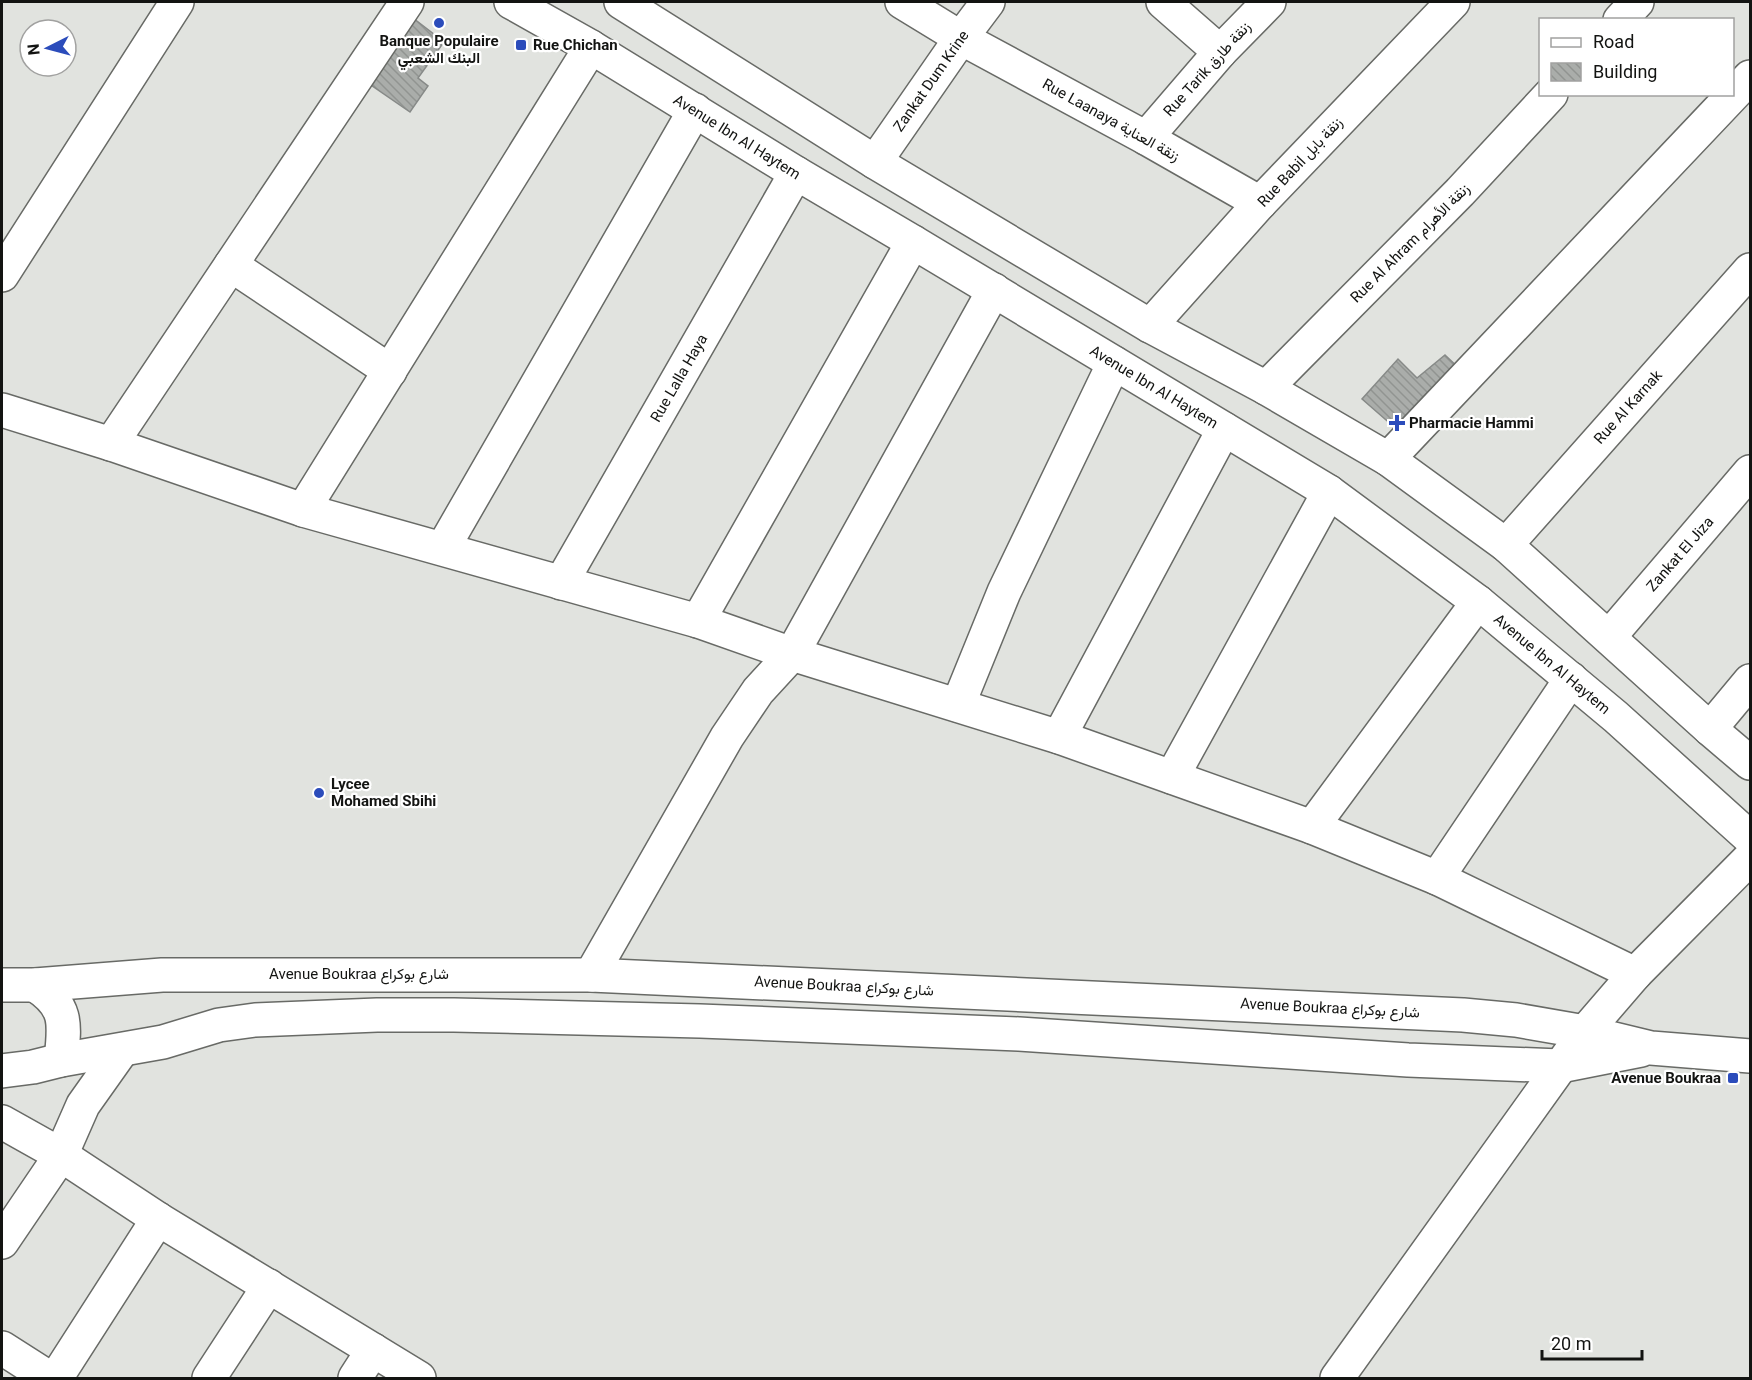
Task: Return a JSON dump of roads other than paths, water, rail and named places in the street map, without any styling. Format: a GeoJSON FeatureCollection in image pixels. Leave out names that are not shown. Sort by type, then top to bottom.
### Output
{"type":"FeatureCollection","features":[{"type":"Feature","properties":{"kind":"street"},"geometry":{"type":"LineString","coordinates":[[2,275],[177,2]]}},
{"type":"Feature","properties":{"kind":"street"},"geometry":{"type":"LineString","coordinates":[[111,444],[407,2]]}},
{"type":"Feature","properties":{"kind":"street","name":"Avenue Ibn Al Haytem"},"geometry":{"type":"LineString","coordinates":[[511,2],[591,47],[796,173],[1329,492],[1478,602],[1657,752],[1750,838]]}},
{"type":"Feature","properties":{"kind":"street"},"geometry":{"type":"LineString","coordinates":[[621,2],[875,162],[1150,326],[1266,388],[1388,459],[1506,545],[1750,763]]}},
{"type":"Feature","properties":{"kind":"street","name":"Rue Laanaya زنقة العناية"},"geometry":{"type":"LineString","coordinates":[[902,2],[961,38],[1146,138],[1260,203]]}},
{"type":"Feature","properties":{"kind":"street","name":"Zankat Dum Krine"},"geometry":{"type":"LineString","coordinates":[[875,162],[988,2]]}},
{"type":"Feature","properties":{"kind":"street"},"geometry":{"type":"LineString","coordinates":[[1163,2],[1220,52]]}},
{"type":"Feature","properties":{"kind":"street","name":"Rue Tarik زنقة طارق"},"geometry":{"type":"LineString","coordinates":[[1146,138],[1220,52],[1269,2]]}},
{"type":"Feature","properties":{"kind":"street","name":"Rue Babil زنقة بابل"},"geometry":{"type":"LineString","coordinates":[[1150,326],[1260,203],[1454,2]]}},
{"type":"Feature","properties":{"kind":"street"},"geometry":{"type":"LineString","coordinates":[[1622,18],[1637,2]]}},
{"type":"Feature","properties":{"kind":"street"},"geometry":{"type":"LineString","coordinates":[[303,510],[591,47]]}},
{"type":"Feature","properties":{"kind":"street"},"geometry":{"type":"LineString","coordinates":[[1734,94],[1750,77]]}},
{"type":"Feature","properties":{"kind":"street","name":"Rue Al Ahram زنقة الأهرام"},"geometry":{"type":"LineString","coordinates":[[1266,388],[1460,192],[1549,96]]}},
{"type":"Feature","properties":{"kind":"street"},"geometry":{"type":"LineString","coordinates":[[1388,459],[1732,96]]}},
{"type":"Feature","properties":{"kind":"street"},"geometry":{"type":"LineString","coordinates":[[443,548],[695,110]]}},
{"type":"Feature","properties":{"kind":"street","name":"Rue Lalla Haya"},"geometry":{"type":"LineString","coordinates":[[561,583],[796,173]]}},
{"type":"Feature","properties":{"kind":"street"},"geometry":{"type":"LineString","coordinates":[[698,621],[913,242]]}},
{"type":"Feature","properties":{"kind":"street"},"geometry":{"type":"LineString","coordinates":[[231,265],[390,371]]}},
{"type":"Feature","properties":{"kind":"street","name":"Rue Al Karnak"},"geometry":{"type":"LineString","coordinates":[[1506,545],[1750,270]]}},
{"type":"Feature","properties":{"kind":"street"},"geometry":{"type":"LineString","coordinates":[[591,975],[727,737],[758,691],[792,654],[994,290]]}},
{"type":"Feature","properties":{"kind":"street"},"geometry":{"type":"LineString","coordinates":[[958,705],[1004,592],[1114,363]]}},
{"type":"Feature","properties":{"kind":"street"},"geometry":{"type":"LineString","coordinates":[[2,410],[111,444],[303,510],[698,621],[792,654],[1059,737],[1312,827],[1437,878],[1635,974]]}},
{"type":"Feature","properties":{"kind":"street"},"geometry":{"type":"LineString","coordinates":[[1059,737],[1224,429]]}},
{"type":"Feature","properties":{"kind":"street","name":"Zankat El Jiza"},"geometry":{"type":"LineString","coordinates":[[1609,636],[1750,472]]}},
{"type":"Feature","properties":{"kind":"street"},"geometry":{"type":"LineString","coordinates":[[1172,777],[1329,492]]}},
{"type":"Feature","properties":{"kind":"street"},"geometry":{"type":"LineString","coordinates":[[1312,827],[1478,602]]}},
{"type":"Feature","properties":{"kind":"street"},"geometry":{"type":"LineString","coordinates":[[1437,878],[1571,679]]}},
{"type":"Feature","properties":{"kind":"street"},"geometry":{"type":"LineString","coordinates":[[1710,729],[1750,681]]}},
{"type":"Feature","properties":{"kind":"street"},"geometry":{"type":"LineString","coordinates":[[1337,1378],[1586,1032],[1635,974],[1750,858]]}},
{"type":"Feature","properties":{"kind":"street","name":"Avenue Boukraa شارع بوكراع"},"geometry":{"type":"LineString","coordinates":[[2,985],[35,985],[162,975],[591,975],[1464,1015],[1516,1020],[1586,1032],[1651,1048],[1750,1056]]}},
{"type":"Feature","properties":{"kind":"street"},"geometry":{"type":"LineString","coordinates":[[35,985],[49,994],[58,1005],[63,1020],[64,1036],[61,1060]]}},
{"type":"Feature","properties":{"kind":"street","name":"Avenue Boukraa شارع بوكراع"},"geometry":{"type":"LineString","coordinates":[[2,1070],[33,1067],[163,1042],[219,1025],[255,1020],[377,1015],[700,1021],[1019,1034],[1408,1060],[1560,1066],[1651,1048]]}},
{"type":"Feature","properties":{"kind":"street"},"geometry":{"type":"LineString","coordinates":[[2,1242],[61,1155],[83,1105],[122,1050]]}},
{"type":"Feature","properties":{"kind":"street"},"geometry":{"type":"LineString","coordinates":[[2,1122],[61,1155],[158,1219],[418,1378]]}},
{"type":"Feature","properties":{"kind":"street"},"geometry":{"type":"LineString","coordinates":[[57,1378],[158,1219]]}},
{"type":"Feature","properties":{"kind":"street"},"geometry":{"type":"LineString","coordinates":[[209,1378],[269,1286]]}},
{"type":"Feature","properties":{"kind":"street"},"geometry":{"type":"LineString","coordinates":[[2,1348],[49,1378]]}},
{"type":"Feature","properties":{"kind":"street"},"geometry":{"type":"LineString","coordinates":[[355,1378],[373,1350]]}},
{"type":"Feature","properties":{"kind":"place","name":"Banque Populaire البنك الشعبي"},"geometry":{"type":"Point","coordinates":[439,23]}},
{"type":"Feature","properties":{"kind":"place","name":"Rue Chichan"},"geometry":{"type":"Point","coordinates":[521,45]}},
{"type":"Feature","properties":{"kind":"place","name":"Pharmacie Hammi"},"geometry":{"type":"Point","coordinates":[1397,423]}},
{"type":"Feature","properties":{"kind":"place","name":"Lycee Mohamed Sbihi"},"geometry":{"type":"Point","coordinates":[319,793]}},
{"type":"Feature","properties":{"kind":"place","name":"Avenue Boukraa"},"geometry":{"type":"Point","coordinates":[1733,1078]}}]}
